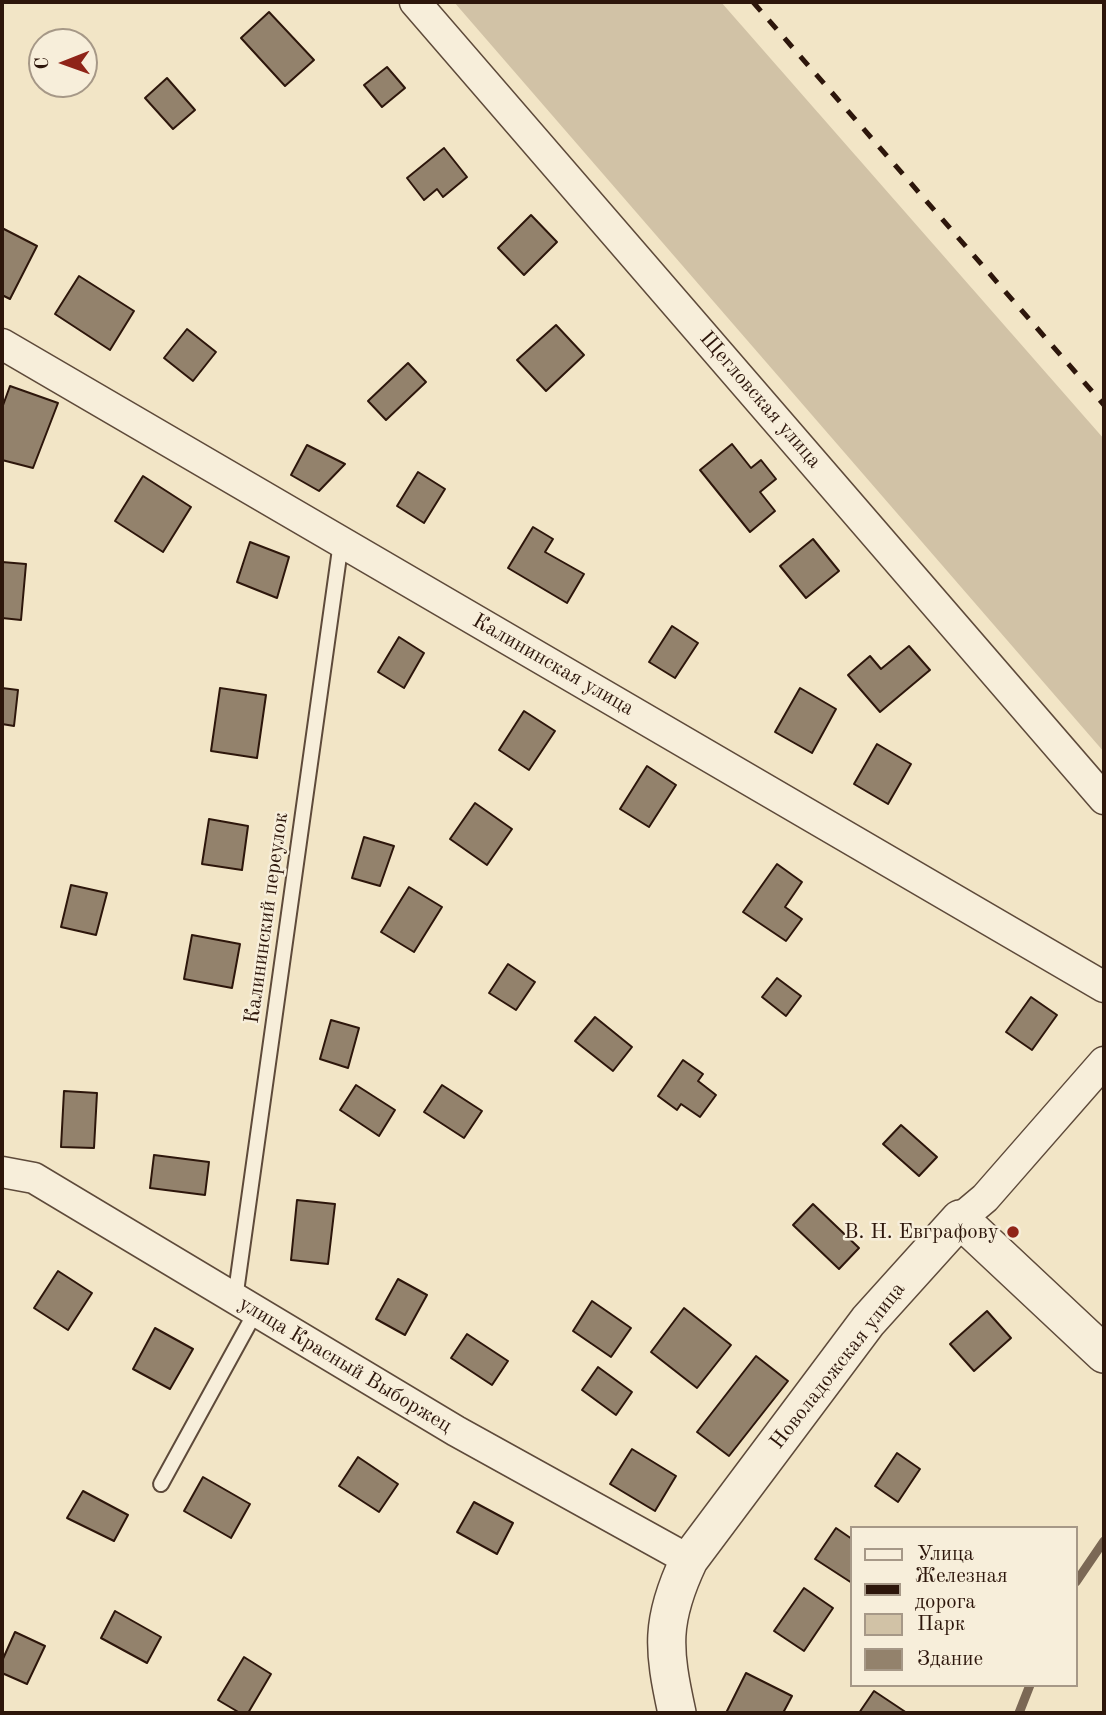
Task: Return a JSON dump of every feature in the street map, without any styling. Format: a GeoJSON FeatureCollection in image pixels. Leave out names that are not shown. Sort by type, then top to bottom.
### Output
{"type":"FeatureCollection","features":[{"type":"Feature","properties":{"kind":"street","name":"Щегловская улица"},"geometry":{"type":"LineString","coordinates":[[415,2],[1104,799]]}},
{"type":"Feature","properties":{"kind":"street","name":"Калининская улица"},"geometry":{"type":"LineString","coordinates":[[2,344],[1104,987]]}},
{"type":"Feature","properties":{"kind":"street","name":"Новоладожская улица"},"geometry":{"type":"LineString","coordinates":[[677,1713],[666,1652],[666,1619],[673,1595],[689,1560],[869,1321],[960,1219],[985,1198],[1104,1062]]}},
{"type":"Feature","properties":{"kind":"street","name":"улица Красный Выборжец"},"geometry":{"type":"LineString","coordinates":[[2,1172],[34,1178],[456,1431],[689,1560]]}},
{"type":"Feature","properties":{"kind":"street"},"geometry":{"type":"LineString","coordinates":[[960,1219],[1104,1354]]}},
{"type":"Feature","properties":{"kind":"lane","name":"Калининский переулок"},"geometry":{"type":"LineString","coordinates":[[246,1305],[341,542]]}},
{"type":"Feature","properties":{"kind":"lane"},"geometry":{"type":"LineString","coordinates":[[161,1484],[246,1305]]}},
{"type":"Feature","properties":{"kind":"green space"},"geometry":{"type":"Polygon","coordinates":[[[454,2],[721,2],[1104,439],[1104,752],[454,2]]]}},
{"type":"Feature","properties":{"kind":"building"},"geometry":{"type":"Polygon","coordinates":[[[269,12],[314,60],[285,86],[241,38],[269,12]]]}},
{"type":"Feature","properties":{"kind":"building"},"geometry":{"type":"Polygon","coordinates":[[[387,67],[405,88],[382,107],[364,85],[387,67]]]}},
{"type":"Feature","properties":{"kind":"building"},"geometry":{"type":"Polygon","coordinates":[[[167,78],[195,110],[173,129],[145,98],[167,78]]]}},
{"type":"Feature","properties":{"kind":"building"},"geometry":{"type":"Polygon","coordinates":[[[444,148],[467,177],[443,197],[437,189],[424,200],[407,178],[444,148]]]}},
{"type":"Feature","properties":{"kind":"building"},"geometry":{"type":"Polygon","coordinates":[[[531,215],[557,242],[524,275],[498,248],[531,215]]]}},
{"type":"Feature","properties":{"kind":"building"},"geometry":{"type":"Polygon","coordinates":[[[2,228],[37,246],[10,299],[2,295],[2,228]]]}},
{"type":"Feature","properties":{"kind":"building"},"geometry":{"type":"Polygon","coordinates":[[[79,276],[134,311],[110,350],[55,314],[79,276]]]}},
{"type":"Feature","properties":{"kind":"building"},"geometry":{"type":"Polygon","coordinates":[[[556,325],[584,355],[546,391],[517,360],[556,325]]]}},
{"type":"Feature","properties":{"kind":"building"},"geometry":{"type":"Polygon","coordinates":[[[187,329],[216,352],[193,381],[164,358],[187,329]]]}},
{"type":"Feature","properties":{"kind":"building"},"geometry":{"type":"Polygon","coordinates":[[[408,363],[426,382],[386,420],[368,401],[408,363]]]}},
{"type":"Feature","properties":{"kind":"building"},"geometry":{"type":"Polygon","coordinates":[[[10,386],[58,403],[33,468],[2,460],[2,408],[10,386]]]}},
{"type":"Feature","properties":{"kind":"building"},"geometry":{"type":"Polygon","coordinates":[[[732,444],[751,468],[761,460],[776,479],[760,492],[775,511],[750,532],[700,470],[732,444]]]}},
{"type":"Feature","properties":{"kind":"building"},"geometry":{"type":"Polygon","coordinates":[[[307,445],[345,464],[319,491],[291,475],[307,445]]]}},
{"type":"Feature","properties":{"kind":"building"},"geometry":{"type":"Polygon","coordinates":[[[418,472],[445,489],[424,523],[397,506],[418,472]]]}},
{"type":"Feature","properties":{"kind":"building"},"geometry":{"type":"Polygon","coordinates":[[[143,476],[191,507],[163,552],[115,521],[143,476]]]}},
{"type":"Feature","properties":{"kind":"building"},"geometry":{"type":"Polygon","coordinates":[[[533,527],[553,539],[545,552],[584,574],[567,603],[508,568],[533,527]]]}},
{"type":"Feature","properties":{"kind":"building"},"geometry":{"type":"Polygon","coordinates":[[[813,539],[839,571],[806,598],[780,566],[813,539]]]}},
{"type":"Feature","properties":{"kind":"building"},"geometry":{"type":"Polygon","coordinates":[[[250,542],[289,557],[277,598],[237,582],[250,542]]]}},
{"type":"Feature","properties":{"kind":"building"},"geometry":{"type":"Polygon","coordinates":[[[2,562],[26,564],[21,620],[2,618],[2,562]]]}},
{"type":"Feature","properties":{"kind":"building"},"geometry":{"type":"Polygon","coordinates":[[[672,626],[698,643],[675,678],[649,662],[672,626]]]}},
{"type":"Feature","properties":{"kind":"building"},"geometry":{"type":"Polygon","coordinates":[[[399,637],[424,653],[404,688],[378,672],[399,637]]]}},
{"type":"Feature","properties":{"kind":"building"},"geometry":{"type":"Polygon","coordinates":[[[909,646],[930,670],[880,712],[848,675],[870,656],[881,669],[909,646]]]}},
{"type":"Feature","properties":{"kind":"building"},"geometry":{"type":"Polygon","coordinates":[[[2,688],[18,690],[14,726],[2,724],[2,688]]]}},
{"type":"Feature","properties":{"kind":"building"},"geometry":{"type":"Polygon","coordinates":[[[220,688],[266,695],[257,758],[211,751],[220,688]]]}},
{"type":"Feature","properties":{"kind":"building"},"geometry":{"type":"Polygon","coordinates":[[[800,688],[836,709],[812,753],[775,732],[800,688]]]}},
{"type":"Feature","properties":{"kind":"building"},"geometry":{"type":"Polygon","coordinates":[[[524,711],[555,731],[529,770],[499,750],[524,711]]]}},
{"type":"Feature","properties":{"kind":"building"},"geometry":{"type":"Polygon","coordinates":[[[877,744],[911,764],[888,804],[854,784],[877,744]]]}},
{"type":"Feature","properties":{"kind":"building"},"geometry":{"type":"Polygon","coordinates":[[[647,766],[676,785],[649,827],[620,809],[647,766]]]}},
{"type":"Feature","properties":{"kind":"building"},"geometry":{"type":"Polygon","coordinates":[[[475,803],[512,829],[487,865],[450,839],[475,803]]]}},
{"type":"Feature","properties":{"kind":"building"},"geometry":{"type":"Polygon","coordinates":[[[209,819],[248,826],[242,870],[202,864],[209,819]]]}},
{"type":"Feature","properties":{"kind":"building"},"geometry":{"type":"Polygon","coordinates":[[[364,837],[394,846],[380,886],[352,878],[364,837]]]}},
{"type":"Feature","properties":{"kind":"building"},"geometry":{"type":"Polygon","coordinates":[[[777,864],[802,882],[785,907],[802,919],[786,941],[743,912],[777,864]]]}},
{"type":"Feature","properties":{"kind":"building"},"geometry":{"type":"Polygon","coordinates":[[[71,885],[107,893],[96,935],[61,927],[71,885]]]}},
{"type":"Feature","properties":{"kind":"building"},"geometry":{"type":"Polygon","coordinates":[[[409,887],[442,907],[414,952],[381,932],[409,887]]]}},
{"type":"Feature","properties":{"kind":"building"},"geometry":{"type":"Polygon","coordinates":[[[192,935],[240,944],[232,988],[184,979],[192,935]]]}},
{"type":"Feature","properties":{"kind":"building"},"geometry":{"type":"Polygon","coordinates":[[[508,964],[535,982],[516,1010],[489,993],[508,964]]]}},
{"type":"Feature","properties":{"kind":"building"},"geometry":{"type":"Polygon","coordinates":[[[777,978],[801,996],[786,1016],[762,997],[777,978]]]}},
{"type":"Feature","properties":{"kind":"building"},"geometry":{"type":"Polygon","coordinates":[[[1031,997],[1057,1015],[1032,1050],[1006,1032],[1031,997]]]}},
{"type":"Feature","properties":{"kind":"building"},"geometry":{"type":"Polygon","coordinates":[[[595,1017],[632,1047],[613,1071],[575,1041],[595,1017]]]}},
{"type":"Feature","properties":{"kind":"building"},"geometry":{"type":"Polygon","coordinates":[[[331,1020],[359,1028],[348,1068],[320,1059],[331,1020]]]}},
{"type":"Feature","properties":{"kind":"building"},"geometry":{"type":"Polygon","coordinates":[[[683,1060],[703,1074],[698,1081],[716,1095],[700,1117],[681,1104],[677,1110],[658,1096],[683,1060]]]}},
{"type":"Feature","properties":{"kind":"building"},"geometry":{"type":"Polygon","coordinates":[[[356,1085],[395,1110],[379,1136],[340,1110],[356,1085]]]}},
{"type":"Feature","properties":{"kind":"building"},"geometry":{"type":"Polygon","coordinates":[[[442,1085],[482,1111],[464,1138],[424,1112],[442,1085]]]}},
{"type":"Feature","properties":{"kind":"building"},"geometry":{"type":"Polygon","coordinates":[[[64,1091],[97,1093],[94,1148],[61,1147],[64,1091]]]}},
{"type":"Feature","properties":{"kind":"building"},"geometry":{"type":"Polygon","coordinates":[[[901,1125],[937,1157],[919,1176],[883,1144],[901,1125]]]}},
{"type":"Feature","properties":{"kind":"building"},"geometry":{"type":"Polygon","coordinates":[[[154,1155],[209,1162],[205,1195],[150,1188],[154,1155]]]}},
{"type":"Feature","properties":{"kind":"building"},"geometry":{"type":"Polygon","coordinates":[[[297,1200],[335,1204],[328,1264],[291,1260],[297,1200]]]}},
{"type":"Feature","properties":{"kind":"building"},"geometry":{"type":"Polygon","coordinates":[[[813,1204],[859,1248],[839,1269],[793,1225],[813,1204]]]}},
{"type":"Feature","properties":{"kind":"building"},"geometry":{"type":"Polygon","coordinates":[[[58,1271],[92,1293],[68,1330],[34,1308],[58,1271]]]}},
{"type":"Feature","properties":{"kind":"building"},"geometry":{"type":"Polygon","coordinates":[[[398,1279],[427,1295],[405,1335],[376,1319],[398,1279]]]}},
{"type":"Feature","properties":{"kind":"building"},"geometry":{"type":"Polygon","coordinates":[[[592,1301],[631,1328],[611,1357],[573,1331],[592,1301]]]}},
{"type":"Feature","properties":{"kind":"building"},"geometry":{"type":"Polygon","coordinates":[[[684,1308],[731,1345],[697,1388],[651,1352],[684,1308]]]}},
{"type":"Feature","properties":{"kind":"building"},"geometry":{"type":"Polygon","coordinates":[[[987,1311],[1011,1338],[974,1371],[950,1344],[987,1311]]]}},
{"type":"Feature","properties":{"kind":"building"},"geometry":{"type":"Polygon","coordinates":[[[155,1328],[193,1349],[170,1389],[133,1369],[155,1328]]]}},
{"type":"Feature","properties":{"kind":"building"},"geometry":{"type":"Polygon","coordinates":[[[467,1334],[508,1361],[492,1385],[451,1358],[467,1334]]]}},
{"type":"Feature","properties":{"kind":"building"},"geometry":{"type":"Polygon","coordinates":[[[756,1356],[788,1381],[729,1456],[697,1432],[756,1356]]]}},
{"type":"Feature","properties":{"kind":"building"},"geometry":{"type":"Polygon","coordinates":[[[598,1367],[632,1392],[616,1415],[582,1390],[598,1367]]]}},
{"type":"Feature","properties":{"kind":"building"},"geometry":{"type":"Polygon","coordinates":[[[632,1449],[676,1476],[655,1511],[610,1484],[632,1449]]]}},
{"type":"Feature","properties":{"kind":"building"},"geometry":{"type":"Polygon","coordinates":[[[897,1453],[920,1469],[898,1502],[875,1486],[897,1453]]]}},
{"type":"Feature","properties":{"kind":"building"},"geometry":{"type":"Polygon","coordinates":[[[358,1457],[398,1484],[379,1512],[339,1486],[358,1457]]]}},
{"type":"Feature","properties":{"kind":"building"},"geometry":{"type":"Polygon","coordinates":[[[203,1477],[250,1504],[231,1538],[184,1511],[203,1477]]]}},
{"type":"Feature","properties":{"kind":"building"},"geometry":{"type":"Polygon","coordinates":[[[83,1491],[128,1515],[114,1541],[67,1518],[83,1491]]]}},
{"type":"Feature","properties":{"kind":"building"},"geometry":{"type":"Polygon","coordinates":[[[474,1502],[513,1523],[497,1554],[457,1532],[474,1502]]]}},
{"type":"Feature","properties":{"kind":"building"},"geometry":{"type":"Polygon","coordinates":[[[836,1528],[850,1538],[850,1582],[815,1559],[836,1528]]]}},
{"type":"Feature","properties":{"kind":"building"},"geometry":{"type":"Polygon","coordinates":[[[804,1588],[833,1608],[804,1651],[774,1631],[804,1588]]]}},
{"type":"Feature","properties":{"kind":"building"},"geometry":{"type":"Polygon","coordinates":[[[115,1611],[161,1637],[147,1663],[101,1638],[115,1611]]]}},
{"type":"Feature","properties":{"kind":"building"},"geometry":{"type":"Polygon","coordinates":[[[15,1632],[45,1646],[27,1684],[2,1673],[2,1661],[15,1632]]]}},
{"type":"Feature","properties":{"kind":"building"},"geometry":{"type":"Polygon","coordinates":[[[244,1657],[271,1674],[248,1713],[240,1713],[218,1700],[244,1657]]]}},
{"type":"Feature","properties":{"kind":"building"},"geometry":{"type":"Polygon","coordinates":[[[746,1673],[792,1696],[783,1713],[726,1713],[746,1673]]]}},
{"type":"Feature","properties":{"kind":"building"},"geometry":{"type":"Polygon","coordinates":[[[874,1691],[907,1713],[859,1713],[874,1691]]]}},
{"type":"Feature","properties":{"kind":"waterway"},"geometry":{"type":"LineString","coordinates":[[1078,1579],[1104,1541]]}},
{"type":"Feature","properties":{"kind":"waterway"},"geometry":{"type":"LineString","coordinates":[[1019,1713],[1029,1687]]}},
{"type":"Feature","properties":{"kind":"railway"},"geometry":{"type":"LineString","coordinates":[[753,2],[1104,405]]}},
{"type":"Feature","properties":{"kind":"place","name":"В. Н. Евграфову"},"geometry":{"type":"Point","coordinates":[1013,1232]}}]}
